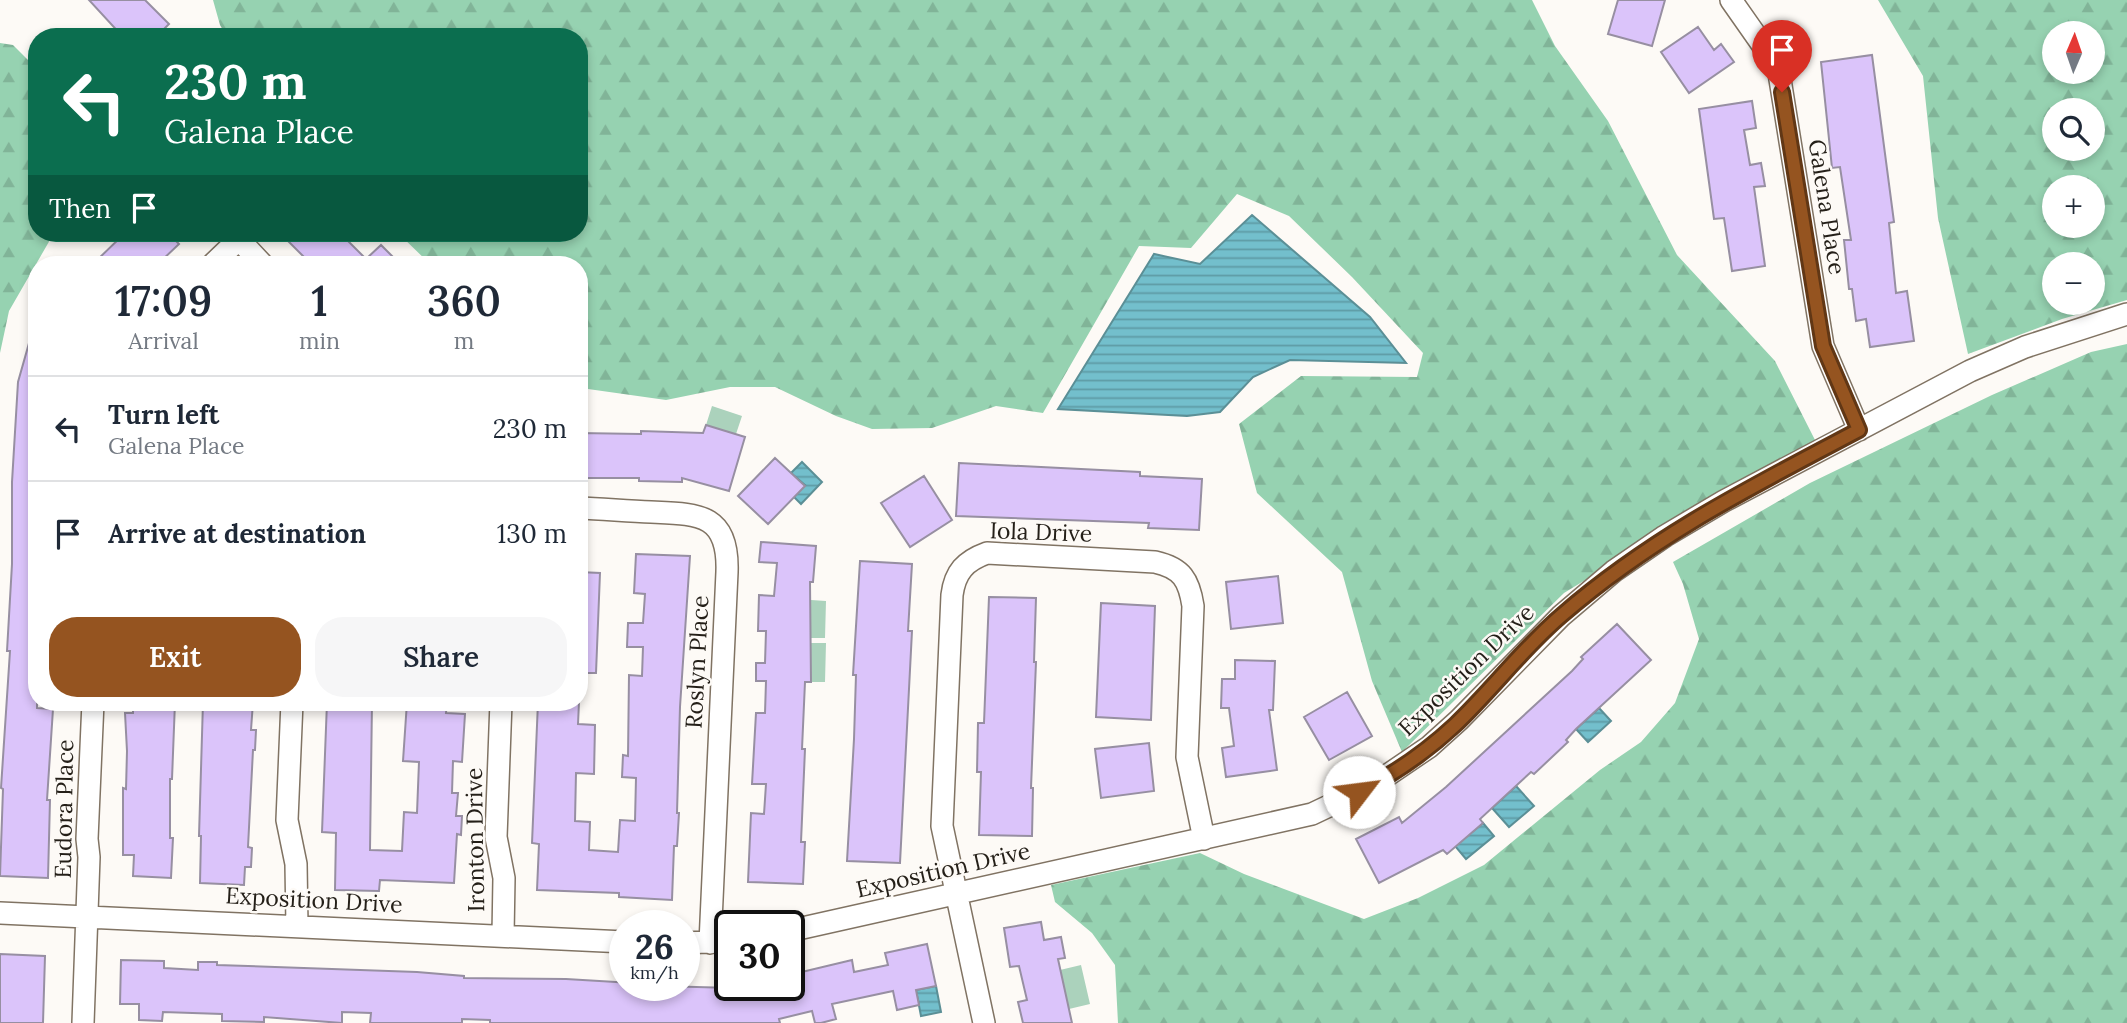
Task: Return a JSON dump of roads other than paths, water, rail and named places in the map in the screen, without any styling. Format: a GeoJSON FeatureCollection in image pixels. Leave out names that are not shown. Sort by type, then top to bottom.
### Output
{"type":"FeatureCollection","features":[{"type":"Feature","properties":{"kind":"street","name":"Galena Place"},"geometry":{"type":"LineString","coordinates":[[1731,0],[1778,67],[1823,346],[1859,430]]}},
{"type":"Feature","properties":{"kind":"street"},"geometry":{"type":"LineString","coordinates":[[220,256],[231,242]]}},
{"type":"Feature","properties":{"kind":"street"},"geometry":{"type":"LineString","coordinates":[[242,242],[255,256]]}},
{"type":"Feature","properties":{"kind":"street","name":"Exposition Drive"},"geometry":{"type":"LineString","coordinates":[[805,927],[1312,814],[1401,768],[1455,725],[1541,635],[1614,571],[1665,536],[1724,501],[1970,371],[2080,328],[2127,314]]}},
{"type":"Feature","properties":{"kind":"street","name":"Roslyn Place"},"geometry":{"type":"LineString","coordinates":[[588,508],[691,514],[714,525],[726,545],[721,910]]}},
{"type":"Feature","properties":{"kind":"street","name":"Iola Drive"},"geometry":{"type":"LineString","coordinates":[[984,1023],[942,826],[952,595],[954,580],[972,558],[987,553],[1155,562],[1170,565],[1182,575],[1190,588],[1193,606],[1187,757],[1204,839]]}},
{"type":"Feature","properties":{"kind":"street","name":"Eudora Place"},"geometry":{"type":"LineString","coordinates":[[83,1023],[93,711]]}},
{"type":"Feature","properties":{"kind":"street"},"geometry":{"type":"LineString","coordinates":[[292,711],[287,820],[296,864],[297,926]]}},
{"type":"Feature","properties":{"kind":"street","name":"Ironton Drive"},"geometry":{"type":"LineString","coordinates":[[501,711],[496,837],[504,878],[503,935]]}},
{"type":"Feature","properties":{"kind":"street","name":"Exposition Drive"},"geometry":{"type":"LineString","coordinates":[[0,913],[609,941]]}},
{"type":"Feature","properties":{"kind":"water"},"geometry":{"type":"Polygon","coordinates":[[[1252,215],[1370,317],[1406,363],[1290,360],[1253,377],[1220,412],[1187,416],[1058,409],[1154,254],[1200,264],[1252,215]]]}},
{"type":"Feature","properties":{"kind":"water"},"geometry":{"type":"Polygon","coordinates":[[[802,462],[822,482],[801,504],[794,497],[805,485],[791,473],[802,462]]]}},
{"type":"Feature","properties":{"kind":"water"},"geometry":{"type":"Polygon","coordinates":[[[1599,708],[1611,721],[1588,742],[1576,729],[1599,708]]]}},
{"type":"Feature","properties":{"kind":"water"},"geometry":{"type":"Polygon","coordinates":[[[1516,786],[1534,806],[1509,827],[1492,808],[1516,786]]]}},
{"type":"Feature","properties":{"kind":"water"},"geometry":{"type":"Polygon","coordinates":[[[1483,823],[1494,836],[1466,859],[1455,846],[1483,823]]]}},
{"type":"Feature","properties":{"kind":"water"},"geometry":{"type":"Polygon","coordinates":[[[936,986],[941,1012],[921,1016],[916,990],[936,986]]]}}]}
